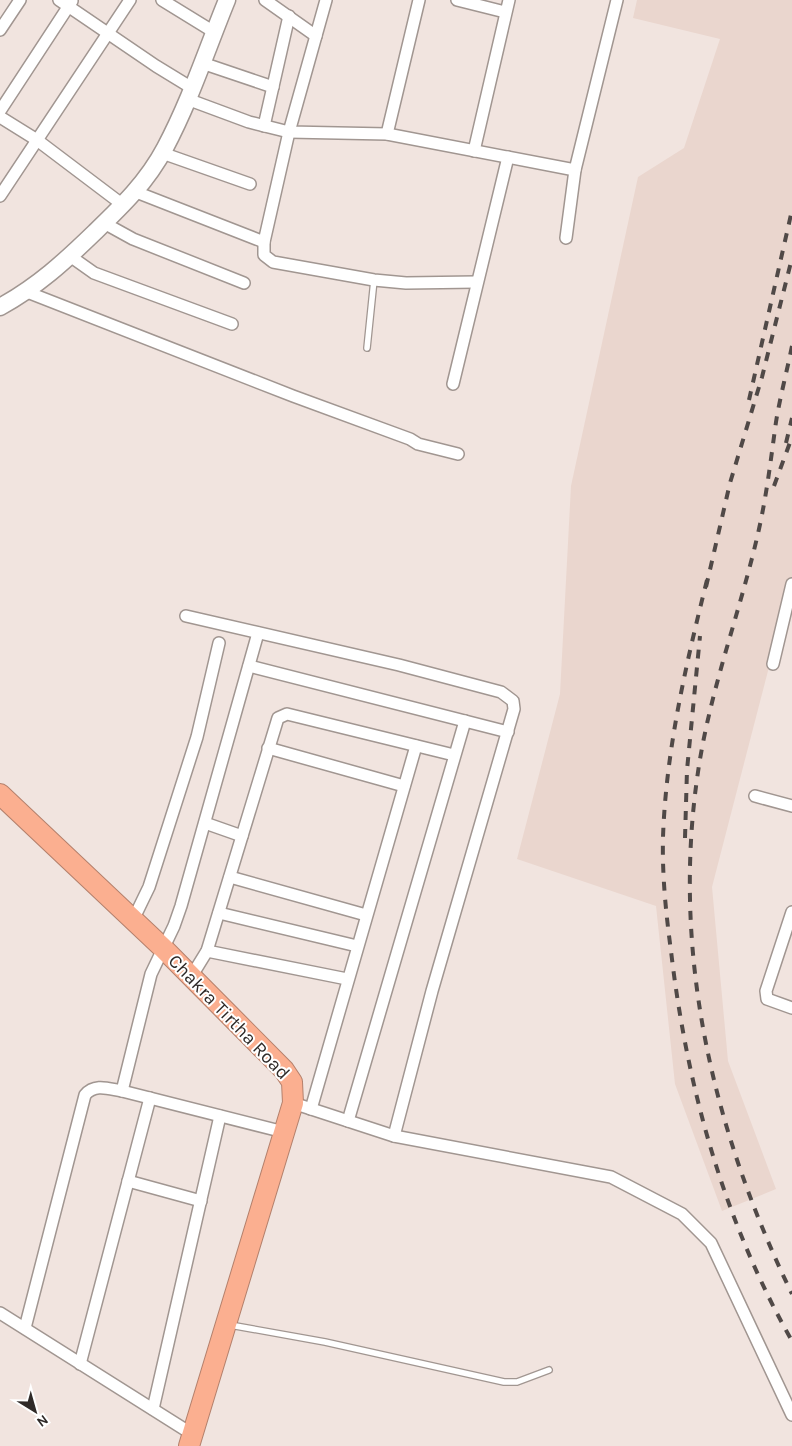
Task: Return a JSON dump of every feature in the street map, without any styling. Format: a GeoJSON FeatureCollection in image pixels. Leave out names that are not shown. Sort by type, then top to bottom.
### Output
{"type":"FeatureCollection","features":[{"type":"Feature","properties":{"kind":"highway","name":"Chakra Tirtha Road"},"geometry":{"type":"LineString","coordinates":[[0,794],[163,948],[284,1070],[292,1082],[302,1106],[284,1132],[190,1440]]}},
{"type":"Feature","properties":{"kind":"main road"},"geometry":{"type":"LineString","coordinates":[[0,307],[50,276],[136,192],[162,153],[202,63],[227,0]]}},
{"type":"Feature","properties":{"kind":"street"},"geometry":{"type":"LineString","coordinates":[[0,30],[20,0]]}},
{"type":"Feature","properties":{"kind":"street"},"geometry":{"type":"LineString","coordinates":[[0,196],[130,0]]}},
{"type":"Feature","properties":{"kind":"street"},"geometry":{"type":"LineString","coordinates":[[162,0],[214,32]]}},
{"type":"Feature","properties":{"kind":"street"},"geometry":{"type":"LineString","coordinates":[[265,0],[316,36]]}},
{"type":"Feature","properties":{"kind":"street"},"geometry":{"type":"LineString","coordinates":[[326,0],[289,132],[264,242],[264,255],[273,262],[374,280],[406,283],[476,282]]}},
{"type":"Feature","properties":{"kind":"street"},"geometry":{"type":"LineString","coordinates":[[387,134],[419,0]]}},
{"type":"Feature","properties":{"kind":"street"},"geometry":{"type":"LineString","coordinates":[[457,0],[505,12]]}},
{"type":"Feature","properties":{"kind":"street"},"geometry":{"type":"LineString","coordinates":[[474,151],[508,0]]}},
{"type":"Feature","properties":{"kind":"street"},"geometry":{"type":"LineString","coordinates":[[566,238],[575,170],[617,0]]}},
{"type":"Feature","properties":{"kind":"street"},"geometry":{"type":"LineString","coordinates":[[0,111],[67,2],[189,93],[264,126],[289,132],[387,134],[575,170]]}},
{"type":"Feature","properties":{"kind":"street"},"geometry":{"type":"LineString","coordinates":[[264,126],[289,16]]}},
{"type":"Feature","properties":{"kind":"street"},"geometry":{"type":"LineString","coordinates":[[202,63],[273,87]]}},
{"type":"Feature","properties":{"kind":"street"},"geometry":{"type":"LineString","coordinates":[[0,117],[37,140],[123,205]]}},
{"type":"Feature","properties":{"kind":"street"},"geometry":{"type":"LineString","coordinates":[[162,153],[250,184]]}},
{"type":"Feature","properties":{"kind":"street"},"geometry":{"type":"LineString","coordinates":[[453,384],[476,282],[508,157]]}},
{"type":"Feature","properties":{"kind":"street"},"geometry":{"type":"LineString","coordinates":[[136,192],[166,206],[264,242]]}},
{"type":"Feature","properties":{"kind":"street"},"geometry":{"type":"LineString","coordinates":[[104,223],[133,239],[244,283]]}},
{"type":"Feature","properties":{"kind":"street"},"geometry":{"type":"LineString","coordinates":[[70,256],[94,272],[232,324]]}},
{"type":"Feature","properties":{"kind":"street"},"geometry":{"type":"LineString","coordinates":[[27,292],[39,299],[410,439],[418,444],[458,454]]}},
{"type":"Feature","properties":{"kind":"street"},"geometry":{"type":"LineString","coordinates":[[773,664],[790,602],[792,584]]}},
{"type":"Feature","properties":{"kind":"street"},"geometry":{"type":"LineString","coordinates":[[186,616],[399,665],[501,692],[513,701],[514,709],[508,732],[435,981],[394,1136]]}},
{"type":"Feature","properties":{"kind":"street"},"geometry":{"type":"LineString","coordinates":[[122,1091],[150,974],[179,913],[258,633]]}},
{"type":"Feature","properties":{"kind":"street"},"geometry":{"type":"LineString","coordinates":[[132,920],[149,887],[194,746],[220,643]]}},
{"type":"Feature","properties":{"kind":"street"},"geometry":{"type":"LineString","coordinates":[[249,666],[508,732]]}},
{"type":"Feature","properties":{"kind":"street"},"geometry":{"type":"LineString","coordinates":[[191,977],[207,951],[278,718],[287,714],[454,755]]}},
{"type":"Feature","properties":{"kind":"street"},"geometry":{"type":"LineString","coordinates":[[348,1121],[464,721]]}},
{"type":"Feature","properties":{"kind":"street"},"geometry":{"type":"LineString","coordinates":[[416,746],[347,979],[302,1106],[394,1136],[611,1177],[682,1214],[711,1243],[792,1415]]}},
{"type":"Feature","properties":{"kind":"street"},"geometry":{"type":"LineString","coordinates":[[268,748],[404,786]]}},
{"type":"Feature","properties":{"kind":"street"},"geometry":{"type":"LineString","coordinates":[[755,796],[792,806]]}},
{"type":"Feature","properties":{"kind":"street"},"geometry":{"type":"LineString","coordinates":[[205,823],[242,836]]}},
{"type":"Feature","properties":{"kind":"street"},"geometry":{"type":"LineString","coordinates":[[230,877],[366,915]]}},
{"type":"Feature","properties":{"kind":"street"},"geometry":{"type":"LineString","coordinates":[[792,912],[766,991],[767,998],[773,1002],[792,1008]]}},
{"type":"Feature","properties":{"kind":"street"},"geometry":{"type":"LineString","coordinates":[[219,914],[357,946]]}},
{"type":"Feature","properties":{"kind":"street"},"geometry":{"type":"LineString","coordinates":[[207,951],[347,979]]}},
{"type":"Feature","properties":{"kind":"street"},"geometry":{"type":"LineString","coordinates":[[25,1328],[86,1095],[90,1089],[98,1087],[122,1091],[284,1132]]}},
{"type":"Feature","properties":{"kind":"street"},"geometry":{"type":"LineString","coordinates":[[80,1364],[150,1098]]}},
{"type":"Feature","properties":{"kind":"street"},"geometry":{"type":"LineString","coordinates":[[153,1409],[220,1116]]}},
{"type":"Feature","properties":{"kind":"street"},"geometry":{"type":"LineString","coordinates":[[128,1181],[201,1201]]}},
{"type":"Feature","properties":{"kind":"street"},"geometry":{"type":"LineString","coordinates":[[0,1313],[153,1409],[190,1440]]}},
{"type":"Feature","properties":{"kind":"lane"},"geometry":{"type":"LineString","coordinates":[[367,348],[374,280]]}},
{"type":"Feature","properties":{"kind":"lane"},"geometry":{"type":"LineString","coordinates":[[226,1324],[326,1342],[504,1382],[517,1382],[549,1370]]}},
{"type":"Feature","properties":{"kind":"shaded area"},"geometry":{"type":"Polygon","coordinates":[[[637,0],[792,0],[792,578],[712,887],[728,1061],[776,1189],[722,1211],[675,1084],[656,906],[517,859],[560,694],[571,486],[638,177],[684,148],[720,39],[633,18],[637,0]]]}},
{"type":"Feature","properties":{"kind":"railway"},"geometry":{"type":"LineString","coordinates":[[749,400],[792,210]]}},
{"type":"Feature","properties":{"kind":"railway"},"geometry":{"type":"LineString","coordinates":[[706,587],[730,483],[762,377],[792,258]]}},
{"type":"Feature","properties":{"kind":"railway"},"geometry":{"type":"LineString","coordinates":[[792,346],[778,413],[759,529],[703,741],[691,840],[690,907],[695,974],[705,1040],[720,1105],[740,1169],[764,1232],[792,1294]]}},
{"type":"Feature","properties":{"kind":"railway"},"geometry":{"type":"LineString","coordinates":[[786,443],[792,418]]}},
{"type":"Feature","properties":{"kind":"railway"},"geometry":{"type":"LineString","coordinates":[[774,486],[792,437]]}},
{"type":"Feature","properties":{"kind":"railway"},"geometry":{"type":"LineString","coordinates":[[707,580],[678,707],[668,772],[663,837],[668,923],[678,1002],[687,1053],[698,1103],[712,1152],[728,1201],[747,1249],[792,1341]]}},
{"type":"Feature","properties":{"kind":"railway"},"geometry":{"type":"LineString","coordinates":[[685,838],[687,770],[700,636]]}}]}
